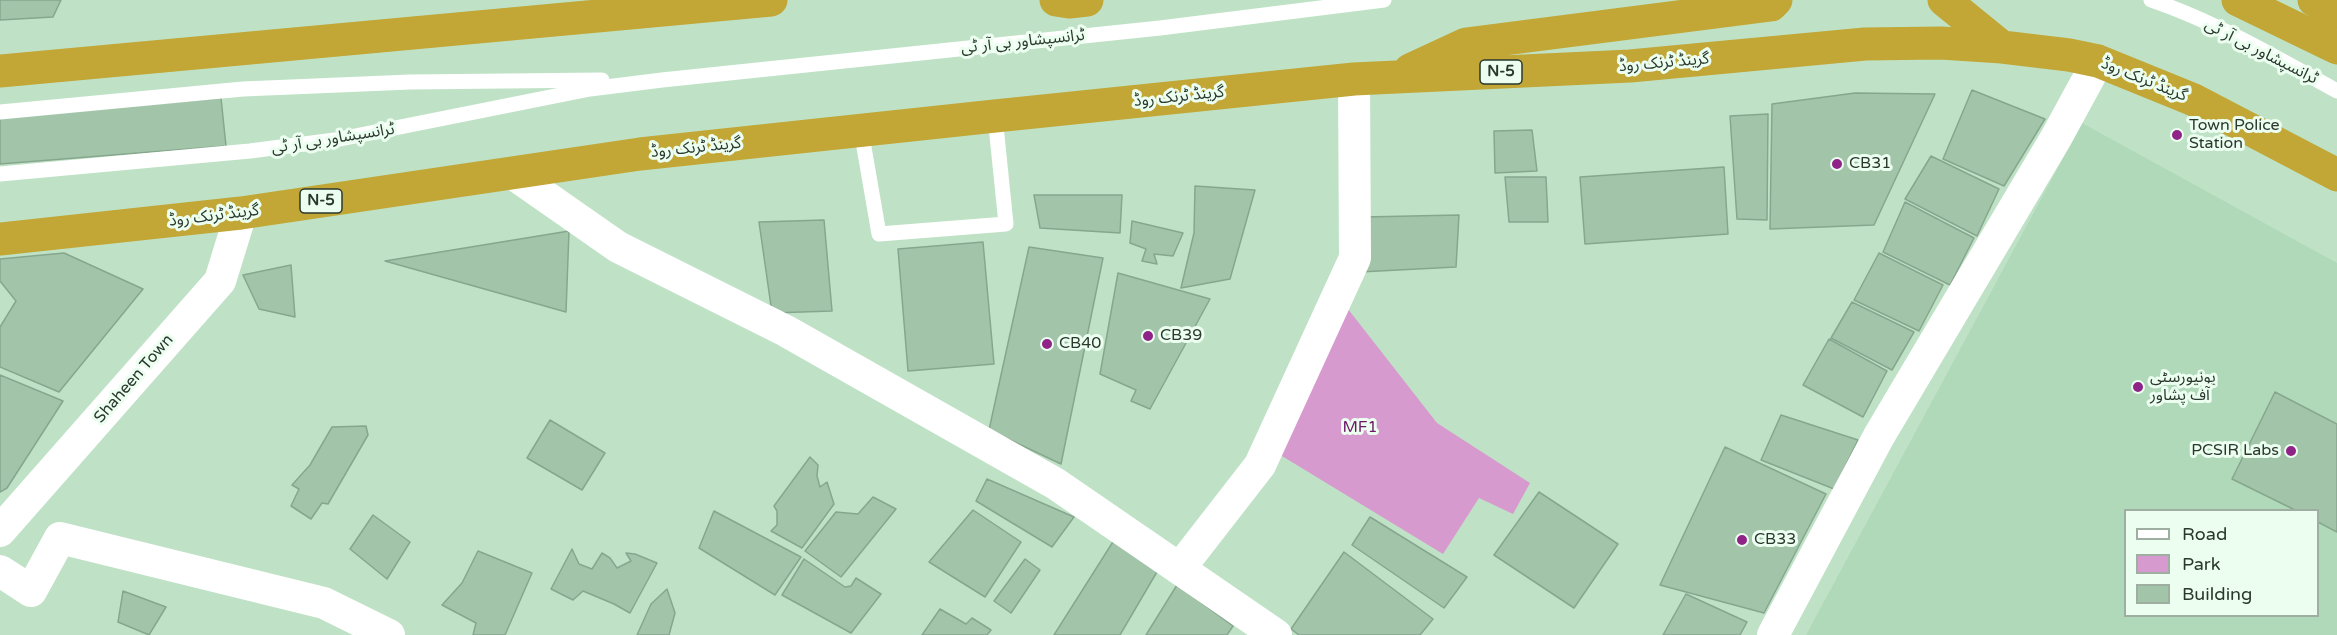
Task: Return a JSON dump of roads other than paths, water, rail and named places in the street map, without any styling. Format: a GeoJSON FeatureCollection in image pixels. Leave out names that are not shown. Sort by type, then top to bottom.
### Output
{"type":"FeatureCollection","features":[{"type":"Feature","properties":{"kind":"highway"},"geometry":{"type":"LineString","coordinates":[[0,71],[771,0]]}},
{"type":"Feature","properties":{"kind":"highway"},"geometry":{"type":"LineString","coordinates":[[1056,0],[1069,2],[1088,0]]}},
{"type":"Feature","properties":{"kind":"highway"},"geometry":{"type":"LineString","coordinates":[[1944,0],[2002,47]]}},
{"type":"Feature","properties":{"kind":"highway"},"geometry":{"type":"LineString","coordinates":[[2238,0],[2337,48]]}},
{"type":"Feature","properties":{"kind":"highway"},"geometry":{"type":"LineString","coordinates":[[2314,0],[2337,13]]}},
{"type":"Feature","properties":{"kind":"highway"},"geometry":{"type":"LineString","coordinates":[[1395,77],[1466,44],[1773,3]]}},
{"type":"Feature","properties":{"kind":"highway","name":"گرینڈ ٹرنک روڈ"},"geometry":{"type":"LineString","coordinates":[[0,238],[241,213],[640,154],[995,116],[1354,79],[1630,66],[1865,44],[1941,43],[2002,47],[2098,61],[2194,100],[2337,176]]}},
{"type":"Feature","properties":{"kind":"street"},"geometry":{"type":"LineString","coordinates":[[1773,635],[1879,436],[2056,138],[2098,61]]}},
{"type":"Feature","properties":{"kind":"street"},"geometry":{"type":"LineString","coordinates":[[1180,568],[1260,465],[1355,258],[1354,79]]}},
{"type":"Feature","properties":{"kind":"street"},"geometry":{"type":"LineString","coordinates":[[512,173],[618,247],[786,331],[1056,484],[1276,635]]}},
{"type":"Feature","properties":{"kind":"street","name":"Shaheen Town"},"geometry":{"type":"LineString","coordinates":[[0,531],[220,281],[241,213]]}},
{"type":"Feature","properties":{"kind":"street"},"geometry":{"type":"LineString","coordinates":[[0,571],[31,591],[60,538],[324,603],[389,635]]}},
{"type":"Feature","properties":{"kind":"lane","name":"ٹرانسپشاور بی آر ٹی"},"geometry":{"type":"LineString","coordinates":[[0,174],[250,151],[335,140],[547,97],[662,80],[1160,28],[1384,0]]}},
{"type":"Feature","properties":{"kind":"lane","name":"ٹرانسپشاور بی آر ٹی"},"geometry":{"type":"LineString","coordinates":[[2151,0],[2173,7],[2260,49],[2337,91]]}},
{"type":"Feature","properties":{"kind":"lane","name":"ٹرانسپشاور بی آر ٹی"},"geometry":{"type":"LineString","coordinates":[[0,112],[243,89],[410,82],[662,80]]}},
{"type":"Feature","properties":{"kind":"lane"},"geometry":{"type":"LineString","coordinates":[[861,130],[879,234],[1006,224],[995,116]]}},
{"type":"Feature","properties":{"kind":"place","name":"Town Police Station"},"geometry":{"type":"Point","coordinates":[2177,135]}},
{"type":"Feature","properties":{"kind":"place","name":"CB31"},"geometry":{"type":"Point","coordinates":[1837,164]}},
{"type":"Feature","properties":{"kind":"place","name":"CB39"},"geometry":{"type":"Point","coordinates":[1148,336]}},
{"type":"Feature","properties":{"kind":"place","name":"CB40"},"geometry":{"type":"Point","coordinates":[1047,344]}},
{"type":"Feature","properties":{"kind":"place","name":"یونیورسٹی آف پشاور"},"geometry":{"type":"Point","coordinates":[2138,387]}},
{"type":"Feature","properties":{"kind":"place","name":"PCSIR Labs"},"geometry":{"type":"Point","coordinates":[2291,451]}},
{"type":"Feature","properties":{"kind":"place","name":"CB33"},"geometry":{"type":"Point","coordinates":[1742,540]}},
{"type":"Feature","properties":{"kind":"park label","name":"MF1"},"geometry":{"type":"Point","coordinates":[1360,428]}}]}
